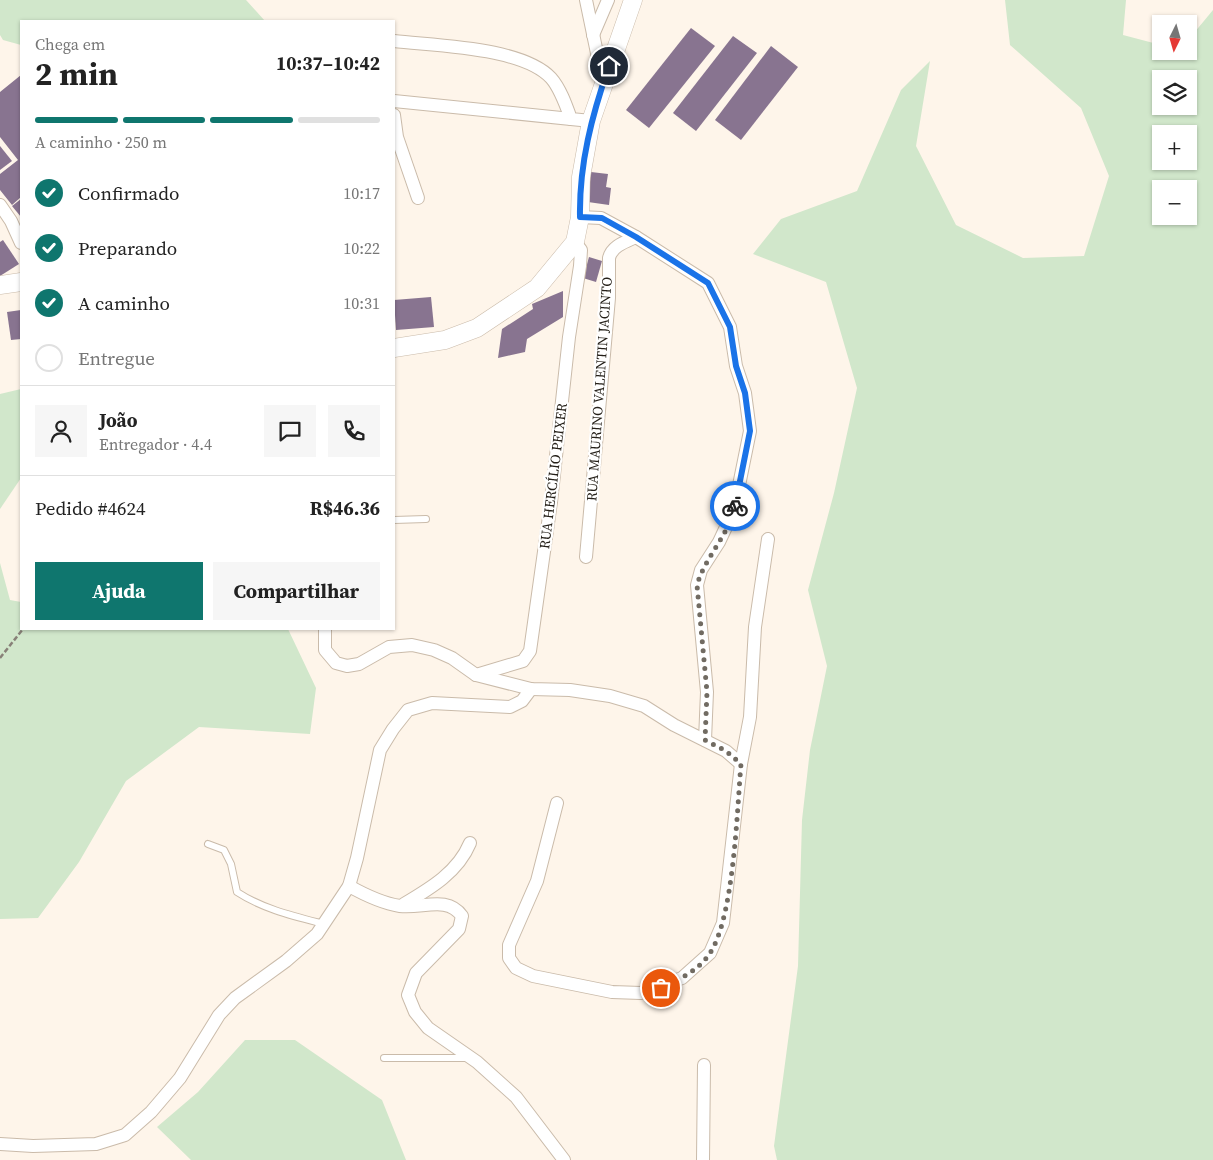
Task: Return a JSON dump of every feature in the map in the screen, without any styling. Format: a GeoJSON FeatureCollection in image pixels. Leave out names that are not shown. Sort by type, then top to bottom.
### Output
{"type":"FeatureCollection","features":[{"type":"Feature","properties":{"kind":"street"},"geometry":{"type":"LineString","coordinates":[[586,0],[603,82]]}},
{"type":"Feature","properties":{"kind":"street"},"geometry":{"type":"LineString","coordinates":[[593,35],[608,0]]}},
{"type":"Feature","properties":{"kind":"street"},"geometry":{"type":"LineString","coordinates":[[395,348],[445,340],[477,328],[537,288],[575,242],[580,217],[581,178],[591,121],[633,0]]}},
{"type":"Feature","properties":{"kind":"street"},"geometry":{"type":"LineString","coordinates":[[395,42],[493,52],[535,64],[552,78],[571,119]]}},
{"type":"Feature","properties":{"kind":"street"},"geometry":{"type":"LineString","coordinates":[[395,102],[591,121]]}},
{"type":"Feature","properties":{"kind":"street"},"geometry":{"type":"LineString","coordinates":[[395,122],[397,137],[418,198]]}},
{"type":"Feature","properties":{"kind":"street"},"geometry":{"type":"LineString","coordinates":[[0,205],[20,240]]}},
{"type":"Feature","properties":{"kind":"street"},"geometry":{"type":"LineString","coordinates":[[580,217],[602,218],[636,237],[708,283],[730,327],[736,366],[745,393],[750,431],[734,510],[719,542],[702,570],[697,585],[707,692],[705,740]]}},
{"type":"Feature","properties":{"kind":"street","name":"RUA MAURINO VALENTIN JACINTO"},"geometry":{"type":"LineString","coordinates":[[586,556],[609,298],[609,258],[610,252],[617,246],[636,237]]}},
{"type":"Feature","properties":{"kind":"street","name":"RUA HERCÍLIO PEIXER"},"geometry":{"type":"LineString","coordinates":[[476,675],[522,661],[530,651],[550,512],[569,337],[580,266],[580,250],[575,242]]}},
{"type":"Feature","properties":{"kind":"street"},"geometry":{"type":"LineString","coordinates":[[0,285],[20,282]]}},
{"type":"Feature","properties":{"kind":"street"},"geometry":{"type":"LineString","coordinates":[[557,803],[537,881],[509,945],[508,958],[516,968],[534,976],[612,992],[641,994],[682,978],[710,953],[723,923],[741,764],[750,718],[755,627],[768,539]]}},
{"type":"Feature","properties":{"kind":"street"},"geometry":{"type":"LineString","coordinates":[[325,630],[326,650],[336,663],[347,666],[359,664],[389,647],[412,645],[434,650],[452,658],[476,675],[530,690],[570,690],[636,703],[726,751],[741,764]]}},
{"type":"Feature","properties":{"kind":"street"},"geometry":{"type":"LineString","coordinates":[[0,1144],[33,1146],[96,1144],[125,1135],[151,1112],[180,1078],[219,1014],[235,998],[286,961],[317,934],[324,924],[349,886],[357,858],[380,750],[408,710],[432,703],[510,707],[522,701],[530,690]]}},
{"type":"Feature","properties":{"kind":"street"},"geometry":{"type":"LineString","coordinates":[[401,906],[441,880],[464,857],[470,843]]}},
{"type":"Feature","properties":{"kind":"street"},"geometry":{"type":"LineString","coordinates":[[349,886],[372,899],[401,906],[442,904],[456,907],[462,916],[460,929],[416,973],[408,995],[414,1012],[428,1028],[470,1058],[516,1097],[564,1160]]}},
{"type":"Feature","properties":{"kind":"street"},"geometry":{"type":"LineString","coordinates":[[703,1160],[704,1065]]}},
{"type":"Feature","properties":{"kind":"lane"},"geometry":{"type":"LineString","coordinates":[[395,520],[426,519]]}},
{"type":"Feature","properties":{"kind":"lane"},"geometry":{"type":"LineString","coordinates":[[208,844],[224,850],[231,864],[237,892],[262,905],[324,924]]}},
{"type":"Feature","properties":{"kind":"lane"},"geometry":{"type":"LineString","coordinates":[[384,1058],[470,1058]]}},
{"type":"Feature","properties":{"kind":"path"},"geometry":{"type":"LineString","coordinates":[[0,658],[21,630]]}},
{"type":"Feature","properties":{"kind":"green space"},"geometry":{"type":"Polygon","coordinates":[[[0,0],[246,0],[264,20],[20,20],[20,45],[3,40],[0,35],[0,0]]]}},
{"type":"Feature","properties":{"kind":"green space"},"geometry":{"type":"Polygon","coordinates":[[[1005,0],[1126,0],[1123,35],[1152,43],[1152,60],[1198,60],[1198,28],[1213,10],[1213,1160],[777,1160],[774,1146],[798,966],[802,820],[810,750],[827,666],[808,590],[834,493],[857,388],[826,282],[753,254],[781,219],[857,191],[901,90],[930,61],[916,146],[956,225],[1023,258],[1084,256],[1109,176],[1081,108],[1010,45],[1005,0]]]}},
{"type":"Feature","properties":{"kind":"green space"},"geometry":{"type":"Polygon","coordinates":[[[20,389],[20,479],[0,509],[0,394],[20,389]]]}},
{"type":"Feature","properties":{"kind":"green space"},"geometry":{"type":"Polygon","coordinates":[[[0,563],[10,600],[20,602],[20,630],[288,630],[316,688],[310,734],[199,727],[126,781],[79,862],[38,918],[0,919],[0,563]]]}},
{"type":"Feature","properties":{"kind":"green space"},"geometry":{"type":"Polygon","coordinates":[[[245,1040],[295,1040],[382,1100],[406,1160],[191,1160],[157,1127],[198,1092],[245,1040]]]}},
{"type":"Feature","properties":{"kind":"building"},"geometry":{"type":"Polygon","coordinates":[[[691,28],[715,46],[649,128],[626,110],[691,28]]]}},
{"type":"Feature","properties":{"kind":"building"},"geometry":{"type":"Polygon","coordinates":[[[733,36],[757,53],[696,131],[673,113],[733,36]]]}},
{"type":"Feature","properties":{"kind":"building"},"geometry":{"type":"Polygon","coordinates":[[[771,46],[798,67],[741,140],[715,120],[771,46]]]}},
{"type":"Feature","properties":{"kind":"building"},"geometry":{"type":"Polygon","coordinates":[[[20,76],[20,198],[12,205],[0,190],[0,174],[18,160],[0,137],[0,92],[20,76]]]}},
{"type":"Feature","properties":{"kind":"building"},"geometry":{"type":"Polygon","coordinates":[[[0,146],[12,161],[0,170],[0,146]]]}},
{"type":"Feature","properties":{"kind":"building"},"geometry":{"type":"Polygon","coordinates":[[[591,172],[608,174],[606,187],[611,188],[609,205],[588,202],[591,172]]]}},
{"type":"Feature","properties":{"kind":"building"},"geometry":{"type":"Polygon","coordinates":[[[20,200],[20,216],[12,206],[20,200]]]}},
{"type":"Feature","properties":{"kind":"building"},"geometry":{"type":"Polygon","coordinates":[[[3,240],[19,264],[0,276],[0,242],[3,240]]]}},
{"type":"Feature","properties":{"kind":"building"},"geometry":{"type":"Polygon","coordinates":[[[589,257],[602,261],[596,282],[583,278],[589,257]]]}},
{"type":"Feature","properties":{"kind":"building"},"geometry":{"type":"Polygon","coordinates":[[[563,291],[563,317],[527,339],[525,352],[498,358],[502,329],[533,309],[532,304],[563,291]]]}},
{"type":"Feature","properties":{"kind":"building"},"geometry":{"type":"Polygon","coordinates":[[[431,297],[434,327],[396,330],[395,300],[431,297]]]}},
{"type":"Feature","properties":{"kind":"building"},"geometry":{"type":"Polygon","coordinates":[[[20,310],[20,339],[11,340],[7,312],[20,310]]]}},
{"type":"Feature","properties":{"kind":"way so far"},"geometry":{"type":"LineString","coordinates":[[661,988],[682,978],[710,953],[723,923],[730,879],[741,764],[726,751],[705,740],[707,692],[697,585],[702,570],[719,542],[735,506]]}},
{"type":"Feature","properties":{"kind":"route"},"geometry":{"type":"LineString","coordinates":[[609,66],[591,121],[581,178],[580,217],[602,218],[636,237],[708,283],[730,327],[736,366],[745,393],[750,431],[735,506]]}}]}
